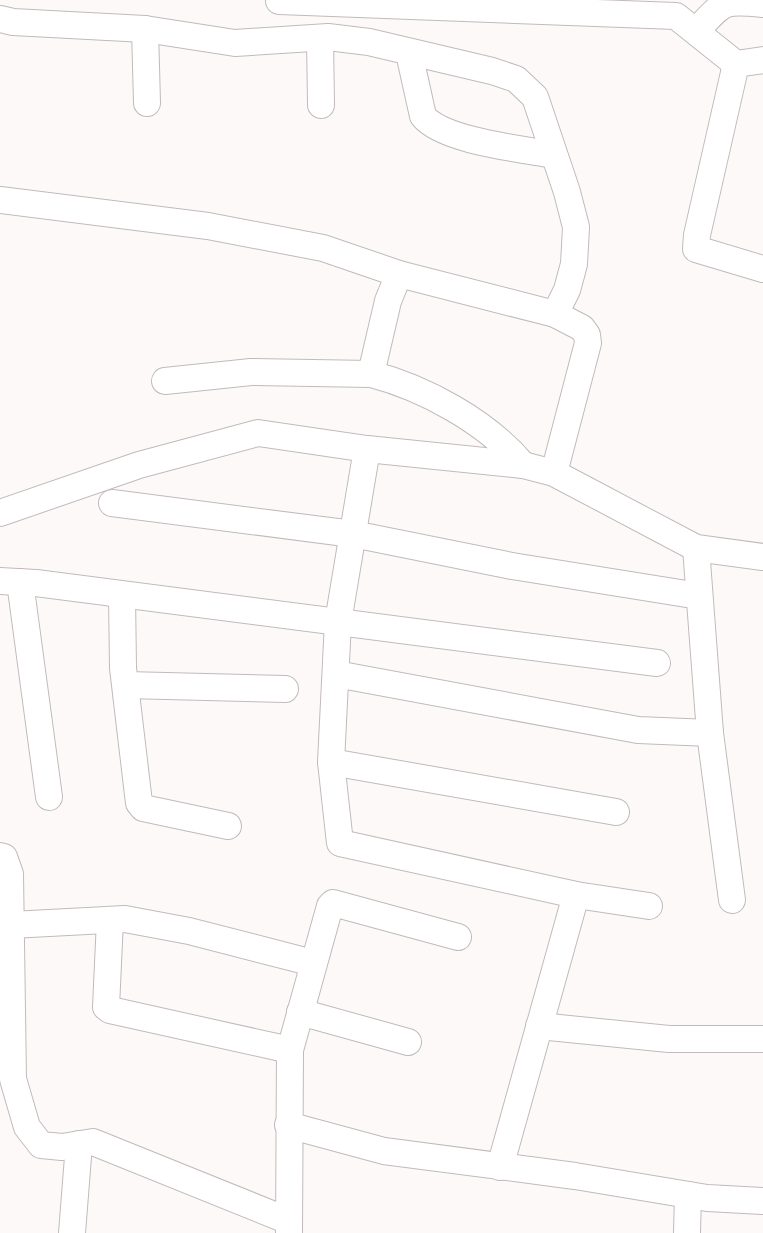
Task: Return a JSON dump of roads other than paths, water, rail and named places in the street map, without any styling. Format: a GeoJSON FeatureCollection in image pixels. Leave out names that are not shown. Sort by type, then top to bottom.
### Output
{"type":"FeatureCollection","features":[{"type":"Feature","properties":{"kind":"street"},"geometry":{"type":"LineString","coordinates":[[279,1],[668,15],[676,16],[736,64],[763,60]]}},
{"type":"Feature","properties":{"kind":"street"},"geometry":{"type":"LineString","coordinates":[[696,31],[723,4],[737,2],[763,4]]}},
{"type":"Feature","properties":{"kind":"street"},"geometry":{"type":"LineString","coordinates":[[0,18],[13,22],[145,29],[236,43],[320,38],[369,42],[409,53],[492,71],[516,79],[535,97],[576,228],[574,264],[567,290],[555,314]]}},
{"type":"Feature","properties":{"kind":"street"},"geometry":{"type":"LineString","coordinates":[[145,29],[147,103]]}},
{"type":"Feature","properties":{"kind":"street"},"geometry":{"type":"LineString","coordinates":[[320,38],[321,105]]}},
{"type":"Feature","properties":{"kind":"street"},"geometry":{"type":"LineString","coordinates":[[409,53],[423,116],[429,124],[446,132],[465,137],[554,156]]}},
{"type":"Feature","properties":{"kind":"street"},"geometry":{"type":"LineString","coordinates":[[736,64],[696,234],[696,249],[763,269]]}},
{"type":"Feature","properties":{"kind":"street"},"geometry":{"type":"LineString","coordinates":[[0,200],[208,226],[323,248],[400,274],[555,314],[582,328],[587,335],[588,343],[554,473]]}},
{"type":"Feature","properties":{"kind":"street"},"geometry":{"type":"LineString","coordinates":[[371,374],[388,301],[400,274]]}},
{"type":"Feature","properties":{"kind":"street"},"geometry":{"type":"LineString","coordinates":[[165,382],[251,372],[371,374],[399,381],[484,428],[523,465]]}},
{"type":"Feature","properties":{"kind":"street"},"geometry":{"type":"LineString","coordinates":[[0,512],[139,464],[258,433],[367,449],[523,465],[554,473],[696,548],[763,557]]}},
{"type":"Feature","properties":{"kind":"street"},"geometry":{"type":"LineString","coordinates":[[367,449],[338,622],[331,762],[340,843],[576,895],[649,906]]}},
{"type":"Feature","properties":{"kind":"street"},"geometry":{"type":"LineString","coordinates":[[112,503],[353,534],[512,566],[699,596]]}},
{"type":"Feature","properties":{"kind":"street"},"geometry":{"type":"LineString","coordinates":[[696,548],[710,733],[732,900]]}},
{"type":"Feature","properties":{"kind":"street"},"geometry":{"type":"LineString","coordinates":[[49,797],[10,582],[657,663]]}},
{"type":"Feature","properties":{"kind":"street"},"geometry":{"type":"LineString","coordinates":[[122,595],[126,685],[139,803],[143,808],[228,826]]}},
{"type":"Feature","properties":{"kind":"street"},"geometry":{"type":"LineString","coordinates":[[336,674],[638,730],[710,733]]}},
{"type":"Feature","properties":{"kind":"street"},"geometry":{"type":"LineString","coordinates":[[126,685],[286,689]]}},
{"type":"Feature","properties":{"kind":"street"},"geometry":{"type":"LineString","coordinates":[[331,762],[616,812]]}},
{"type":"Feature","properties":{"kind":"street"},"geometry":{"type":"LineString","coordinates":[[0,856],[4,857],[10,874],[13,1078],[27,1128],[41,1145],[62,1147],[93,1142],[128,1154],[289,1227],[288,1125],[290,1050],[312,963],[330,906],[333,904],[458,937]]}},
{"type":"Feature","properties":{"kind":"street"},"geometry":{"type":"LineString","coordinates":[[500,1167],[576,895]]}},
{"type":"Feature","properties":{"kind":"street"},"geometry":{"type":"LineString","coordinates":[[11,925],[125,919],[189,931],[312,963]]}},
{"type":"Feature","properties":{"kind":"street"},"geometry":{"type":"LineString","coordinates":[[110,920],[106,1007],[110,1010],[290,1050]]}},
{"type":"Feature","properties":{"kind":"street"},"geometry":{"type":"LineString","coordinates":[[300,1012],[408,1042]]}},
{"type":"Feature","properties":{"kind":"street"},"geometry":{"type":"LineString","coordinates":[[539,1026],[669,1039],[763,1039]]}},
{"type":"Feature","properties":{"kind":"street"},"geometry":{"type":"LineString","coordinates":[[288,1125],[384,1151],[688,1195],[763,1201]]}},
{"type":"Feature","properties":{"kind":"street"},"geometry":{"type":"LineString","coordinates":[[72,1233],[79,1144]]}},
{"type":"Feature","properties":{"kind":"street"},"geometry":{"type":"LineString","coordinates":[[687,1233],[688,1195]]}}]}
